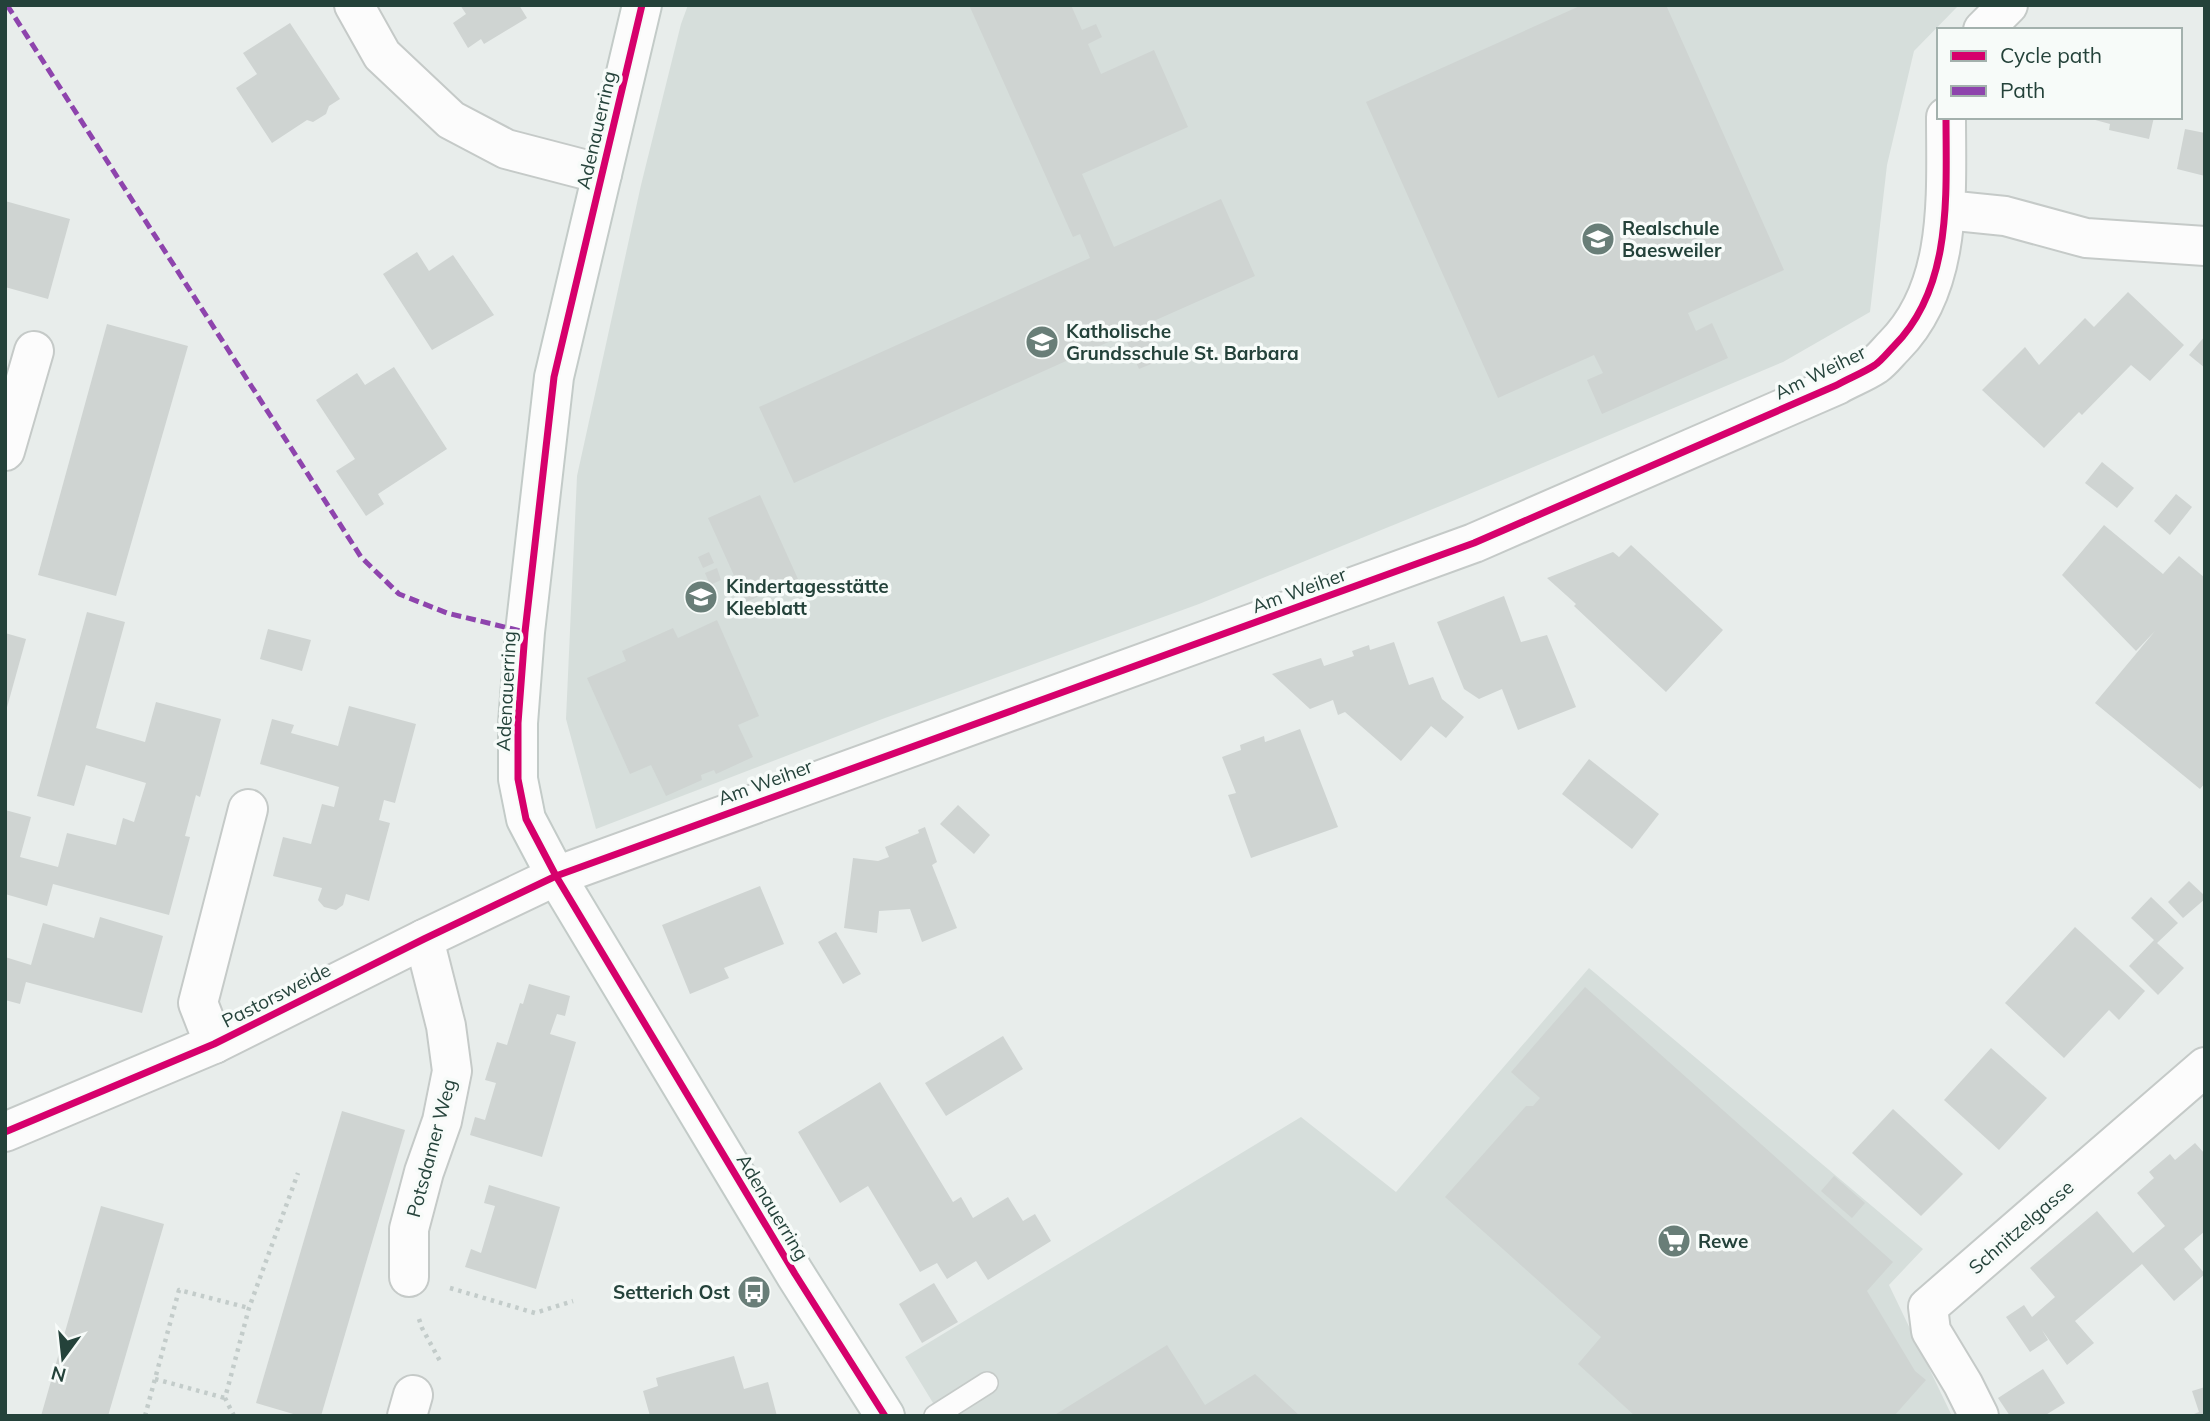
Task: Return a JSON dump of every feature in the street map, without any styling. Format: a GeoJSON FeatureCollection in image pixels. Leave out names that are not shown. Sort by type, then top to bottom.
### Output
{"type":"FeatureCollection","features":[{"type":"Feature","properties":{"kind":"street"},"geometry":{"type":"LineString","coordinates":[[354,5],[382,55],[451,120],[506,149],[601,174]]}},
{"type":"Feature","properties":{"kind":"street","name":"Adenauerring"},"geometry":{"type":"LineString","coordinates":[[642,5],[554,377],[524,632],[518,723],[518,779],[526,819],[556,876],[795,1274],[885,1416]]}},
{"type":"Feature","properties":{"kind":"street"},"geometry":{"type":"LineString","coordinates":[[1985,28],[2008,5]]}},
{"type":"Feature","properties":{"kind":"street","name":"Am Weiher"},"geometry":{"type":"LineString","coordinates":[[556,876],[1474,543],[1837,385],[1876,364],[1900,341],[1919,314],[1937,268],[1946,210],[1946,119]]}},
{"type":"Feature","properties":{"kind":"street"},"geometry":{"type":"LineString","coordinates":[[1946,210],[2005,216],[2086,238],[2205,246]]}},
{"type":"Feature","properties":{"kind":"street"},"geometry":{"type":"LineString","coordinates":[[5,451],[34,351]]}},
{"type":"Feature","properties":{"kind":"street","name":"Pastorsweide"},"geometry":{"type":"LineString","coordinates":[[214,1044],[198,1003],[248,809]]}},
{"type":"Feature","properties":{"kind":"street","name":"Pastorsweide"},"geometry":{"type":"LineString","coordinates":[[5,1132],[214,1044],[556,876]]}},
{"type":"Feature","properties":{"kind":"street","name":"Potsdamer Weg"},"geometry":{"type":"LineString","coordinates":[[409,1277],[409,1229],[442,1121],[452,1071],[446,1026],[424,939]]}},
{"type":"Feature","properties":{"kind":"street","name":"Schnitzelgasse"},"geometry":{"type":"LineString","coordinates":[[1979,1416],[1931,1331],[1928,1307],[2205,1067]]}},
{"type":"Feature","properties":{"kind":"lane"},"geometry":{"type":"LineString","coordinates":[[934,1416],[987,1383]]}},
{"type":"Feature","properties":{"kind":"path"},"geometry":{"type":"LineString","coordinates":[[234,1416],[225,1398],[249,1308],[298,1173]]}},
{"type":"Feature","properties":{"kind":"path"},"geometry":{"type":"LineString","coordinates":[[409,1277],[535,1313],[573,1301]]}},
{"type":"Feature","properties":{"kind":"path"},"geometry":{"type":"LineString","coordinates":[[409,1277],[422,1328],[440,1359],[436,1376],[410,1405]]}},
{"type":"Feature","properties":{"kind":"path"},"geometry":{"type":"LineString","coordinates":[[145,1416],[179,1290],[249,1308]]}},
{"type":"Feature","properties":{"kind":"path"},"geometry":{"type":"LineString","coordinates":[[155,1379],[225,1398]]}},
{"type":"Feature","properties":{"kind":"shaded area"},"geometry":{"type":"Polygon","coordinates":[[[688,5],[1959,5],[1914,51],[1887,165],[1870,312],[1783,362],[1199,604],[885,718],[596,829],[566,719],[577,476],[641,185],[688,5]]]}},
{"type":"Feature","properties":{"kind":"shaded area"},"geometry":{"type":"Polygon","coordinates":[[[1589,968],[1923,1249],[1889,1285],[1952,1416],[941,1416],[905,1357],[1301,1117],[1396,1192],[1589,968]]]}},
{"type":"Feature","properties":{"kind":"building"},"geometry":{"type":"Polygon","coordinates":[[[460,5],[519,5],[527,18],[484,44],[481,39],[468,48],[453,23],[466,14],[460,5]]]}},
{"type":"Feature","properties":{"kind":"building"},"geometry":{"type":"Polygon","coordinates":[[[969,5],[1071,5],[1082,30],[1096,24],[1102,37],[1088,44],[1101,74],[1154,50],[1188,127],[1082,174],[1114,247],[1221,199],[1255,276],[1147,324],[1163,359],[1139,369],[1124,335],[794,483],[759,407],[1090,258],[1080,234],[1073,237],[969,5]]]}},
{"type":"Feature","properties":{"kind":"building"},"geometry":{"type":"Polygon","coordinates":[[[1582,5],[1666,5],[1784,270],[1688,313],[1696,331],[1712,323],[1728,358],[1602,414],[1587,380],[1603,373],[1594,355],[1498,398],[1366,102],[1582,5]]]}},
{"type":"Feature","properties":{"kind":"building"},"geometry":{"type":"Polygon","coordinates":[[[290,23],[340,99],[329,106],[326,114],[313,122],[307,120],[272,143],[236,88],[257,74],[243,53],[290,23]]]}},
{"type":"Feature","properties":{"kind":"building"},"geometry":{"type":"Polygon","coordinates":[[[2092,119],[2154,119],[2149,139],[2109,130],[2110,124],[2092,119]]]}},
{"type":"Feature","properties":{"kind":"building"},"geometry":{"type":"Polygon","coordinates":[[[2185,129],[2205,133],[2205,176],[2177,169],[2185,129]]]}},
{"type":"Feature","properties":{"kind":"building"},"geometry":{"type":"Polygon","coordinates":[[[5,201],[70,219],[48,299],[5,287],[5,201]]]}},
{"type":"Feature","properties":{"kind":"building"},"geometry":{"type":"Polygon","coordinates":[[[417,252],[429,271],[453,255],[494,315],[432,350],[383,274],[417,252]]]}},
{"type":"Feature","properties":{"kind":"building"},"geometry":{"type":"Polygon","coordinates":[[[2128,292],[2184,345],[2150,381],[2131,365],[2082,415],[2079,412],[2044,448],[1982,390],[2025,347],[2039,365],[2085,318],[2094,327],[2128,292]]]}},
{"type":"Feature","properties":{"kind":"building"},"geometry":{"type":"Polygon","coordinates":[[[107,324],[188,346],[116,596],[38,575],[107,324]]]}},
{"type":"Feature","properties":{"kind":"building"},"geometry":{"type":"Polygon","coordinates":[[[2205,336],[2205,368],[2189,355],[2205,336]]]}},
{"type":"Feature","properties":{"kind":"building"},"geometry":{"type":"Polygon","coordinates":[[[394,367],[447,449],[378,494],[384,504],[366,516],[336,471],[355,459],[316,400],[357,373],[365,385],[394,367]]]}},
{"type":"Feature","properties":{"kind":"building"},"geometry":{"type":"Polygon","coordinates":[[[2102,462],[2134,488],[2117,508],[2085,483],[2102,462]]]}},
{"type":"Feature","properties":{"kind":"building"},"geometry":{"type":"Polygon","coordinates":[[[2176,494],[2192,507],[2170,535],[2154,521],[2176,494]]]}},
{"type":"Feature","properties":{"kind":"building"},"geometry":{"type":"Polygon","coordinates":[[[760,495],[798,579],[746,602],[708,518],[760,495]]]}},
{"type":"Feature","properties":{"kind":"building"},"geometry":{"type":"Polygon","coordinates":[[[2104,525],[2163,574],[2179,556],[2205,578],[2205,783],[2200,789],[2095,703],[2155,631],[2136,651],[2062,575],[2104,525]]]}},
{"type":"Feature","properties":{"kind":"building"},"geometry":{"type":"Polygon","coordinates":[[[1631,545],[1723,630],[1666,692],[1547,578],[1613,552],[1619,557],[1631,545]]]}},
{"type":"Feature","properties":{"kind":"building"},"geometry":{"type":"Polygon","coordinates":[[[709,552],[714,563],[703,568],[698,557],[709,552]]]}},
{"type":"Feature","properties":{"kind":"building"},"geometry":{"type":"Polygon","coordinates":[[[717,568],[721,580],[710,585],[705,573],[717,568]]]}},
{"type":"Feature","properties":{"kind":"building"},"geometry":{"type":"Polygon","coordinates":[[[1504,596],[1521,642],[1547,635],[1576,707],[1518,730],[1502,689],[1479,699],[1464,689],[1437,622],[1504,596]]]}},
{"type":"Feature","properties":{"kind":"building"},"geometry":{"type":"Polygon","coordinates":[[[87,612],[125,622],[96,728],[145,742],[156,702],[221,719],[200,797],[196,795],[185,836],[190,837],[169,915],[53,884],[47,906],[5,894],[5,810],[31,817],[20,857],[58,867],[67,833],[116,845],[123,818],[134,822],[146,783],[86,765],[74,806],[37,796],[87,612]]]}},
{"type":"Feature","properties":{"kind":"building"},"geometry":{"type":"Polygon","coordinates":[[[717,620],[759,716],[738,725],[753,757],[716,774],[714,770],[701,775],[702,780],[666,796],[651,765],[630,774],[587,678],[626,661],[622,651],[673,628],[678,638],[717,620]]]}},
{"type":"Feature","properties":{"kind":"building"},"geometry":{"type":"Polygon","coordinates":[[[268,629],[311,640],[302,671],[260,659],[268,629]]]}},
{"type":"Feature","properties":{"kind":"building"},"geometry":{"type":"Polygon","coordinates":[[[5,633],[26,639],[6,711],[5,711],[5,633]]]}},
{"type":"Feature","properties":{"kind":"building"},"geometry":{"type":"Polygon","coordinates":[[[1394,642],[1409,685],[1433,677],[1442,699],[1464,717],[1446,738],[1431,726],[1401,761],[1345,712],[1338,715],[1333,700],[1310,709],[1272,674],[1321,658],[1324,666],[1354,656],[1352,651],[1369,645],[1370,650],[1394,642]]]}},
{"type":"Feature","properties":{"kind":"building"},"geometry":{"type":"Polygon","coordinates":[[[349,706],[416,724],[395,803],[384,800],[379,820],[390,823],[369,901],[346,894],[343,905],[336,910],[324,907],[318,900],[322,888],[273,876],[283,837],[311,844],[322,804],[334,807],[339,787],[260,764],[272,719],[294,725],[291,733],[338,746],[349,706]]]}},
{"type":"Feature","properties":{"kind":"building"},"geometry":{"type":"Polygon","coordinates":[[[1300,729],[1338,827],[1251,858],[1228,795],[1236,793],[1222,757],[1241,750],[1240,745],[1264,736],[1265,742],[1300,729]]]}},
{"type":"Feature","properties":{"kind":"building"},"geometry":{"type":"Polygon","coordinates":[[[1589,759],[1659,814],[1632,849],[1562,794],[1589,759]]]}},
{"type":"Feature","properties":{"kind":"building"},"geometry":{"type":"Polygon","coordinates":[[[958,805],[990,835],[974,854],[940,824],[958,805]]]}},
{"type":"Feature","properties":{"kind":"building"},"geometry":{"type":"Polygon","coordinates":[[[925,827],[937,862],[932,865],[957,928],[922,942],[910,909],[879,911],[877,933],[844,928],[853,858],[878,861],[889,857],[885,847],[919,833],[918,830],[925,827]]]}},
{"type":"Feature","properties":{"kind":"building"},"geometry":{"type":"Polygon","coordinates":[[[2189,881],[2205,899],[2183,918],[2168,902],[2189,881]]]}},
{"type":"Feature","properties":{"kind":"building"},"geometry":{"type":"Polygon","coordinates":[[[760,886],[784,944],[724,968],[729,978],[690,994],[662,925],[760,886]]]}},
{"type":"Feature","properties":{"kind":"building"},"geometry":{"type":"Polygon","coordinates":[[[2151,897],[2178,923],[2157,943],[2184,968],[2158,995],[2129,966],[2154,940],[2131,918],[2151,897]]]}},
{"type":"Feature","properties":{"kind":"building"},"geometry":{"type":"Polygon","coordinates":[[[100,917],[163,936],[142,1013],[26,982],[20,1004],[5,1000],[5,957],[31,965],[43,923],[94,938],[100,917]]]}},
{"type":"Feature","properties":{"kind":"building"},"geometry":{"type":"Polygon","coordinates":[[[2075,927],[2145,991],[2119,1020],[2109,1010],[2064,1058],[2005,1003],[2075,927]]]}},
{"type":"Feature","properties":{"kind":"building"},"geometry":{"type":"Polygon","coordinates":[[[836,932],[861,974],[843,984],[818,942],[836,932]]]}},
{"type":"Feature","properties":{"kind":"building"},"geometry":{"type":"Polygon","coordinates":[[[529,984],[570,996],[565,1016],[557,1014],[550,1034],[576,1042],[542,1157],[470,1135],[475,1117],[485,1120],[496,1083],[485,1080],[497,1042],[507,1045],[529,984]]]}},
{"type":"Feature","properties":{"kind":"building"},"geometry":{"type":"Polygon","coordinates":[[[1585,987],[1893,1262],[1867,1291],[1915,1371],[1926,1380],[1894,1416],[1635,1416],[1578,1364],[1601,1337],[1445,1197],[1526,1106],[1533,1106],[1540,1098],[1511,1072],[1585,987]]]}},
{"type":"Feature","properties":{"kind":"building"},"geometry":{"type":"Polygon","coordinates":[[[1003,1036],[1023,1069],[946,1116],[925,1083],[1003,1036]]]}},
{"type":"Feature","properties":{"kind":"building"},"geometry":{"type":"Polygon","coordinates":[[[1991,1048],[2047,1098],[1999,1150],[1944,1100],[1991,1048]]]}},
{"type":"Feature","properties":{"kind":"building"},"geometry":{"type":"Polygon","coordinates":[[[880,1082],[953,1202],[961,1197],[973,1218],[1008,1197],[1023,1221],[1035,1214],[1051,1241],[988,1280],[976,1261],[947,1279],[937,1263],[920,1272],[868,1186],[840,1203],[798,1132],[880,1082]]]}},
{"type":"Feature","properties":{"kind":"building"},"geometry":{"type":"Polygon","coordinates":[[[1893,1109],[1963,1174],[1921,1216],[1852,1153],[1893,1109]]]}},
{"type":"Feature","properties":{"kind":"building"},"geometry":{"type":"Polygon","coordinates":[[[342,1111],[405,1130],[321,1416],[300,1416],[256,1403],[342,1111]]]}},
{"type":"Feature","properties":{"kind":"building"},"geometry":{"type":"Polygon","coordinates":[[[2195,1143],[2205,1154],[2205,1231],[2184,1249],[2205,1274],[2174,1301],[2142,1264],[2075,1321],[2094,1343],[2067,1365],[2042,1330],[2048,1340],[2030,1352],[2006,1317],[2024,1305],[2032,1317],[2055,1297],[2030,1268],[2097,1211],[2133,1253],[2165,1226],[2137,1193],[2154,1178],[2149,1172],[2170,1154],[2175,1160],[2195,1143]]]}},
{"type":"Feature","properties":{"kind":"building"},"geometry":{"type":"Polygon","coordinates":[[[1834,1176],[1865,1203],[1852,1218],[1821,1191],[1834,1176]]]}},
{"type":"Feature","properties":{"kind":"building"},"geometry":{"type":"Polygon","coordinates":[[[489,1185],[560,1207],[536,1289],[465,1267],[471,1249],[481,1253],[495,1206],[484,1203],[489,1185]]]}},
{"type":"Feature","properties":{"kind":"building"},"geometry":{"type":"Polygon","coordinates":[[[101,1206],[164,1224],[108,1416],[41,1416],[101,1206]]]}},
{"type":"Feature","properties":{"kind":"building"},"geometry":{"type":"Polygon","coordinates":[[[934,1283],[958,1322],[922,1343],[899,1304],[934,1283]]]}},
{"type":"Feature","properties":{"kind":"building"},"geometry":{"type":"Polygon","coordinates":[[[1167,1345],[1205,1405],[1255,1374],[1300,1416],[1053,1416],[1167,1345]]]}},
{"type":"Feature","properties":{"kind":"building"},"geometry":{"type":"Polygon","coordinates":[[[734,1356],[744,1389],[768,1382],[777,1416],[650,1416],[643,1391],[658,1386],[656,1378],[734,1356]]]}},
{"type":"Feature","properties":{"kind":"building"},"geometry":{"type":"Polygon","coordinates":[[[2043,1369],[2065,1403],[2044,1416],[2010,1416],[1998,1398],[2043,1369]]]}},
{"type":"Feature","properties":{"kind":"building"},"geometry":{"type":"Polygon","coordinates":[[[2205,1387],[2205,1416],[2189,1416],[2199,1412],[2192,1391],[2205,1387]]]}},
{"type":"Feature","properties":{"kind":"marked path"},"geometry":{"type":"LineString","coordinates":[[7,5],[361,557],[399,594],[447,613],[525,632]]}},
{"type":"Feature","properties":{"kind":"cycle path"},"geometry":{"type":"LineString","coordinates":[[642,5],[554,377],[525,632],[518,723],[518,779],[526,819],[556,876],[795,1274],[885,1416]]}},
{"type":"Feature","properties":{"kind":"cycle path"},"geometry":{"type":"LineString","coordinates":[[5,1132],[214,1044],[556,876],[1474,543],[1866,371],[1883,358],[1913,322],[1927,296],[1936,268],[1945,208],[1946,119]]}},
{"type":"Feature","properties":{"kind":"place","name":"Realschule Baesweiler"},"geometry":{"type":"Point","coordinates":[1598,239]}},
{"type":"Feature","properties":{"kind":"place","name":"Katholische Grundsschule St. Barbara"},"geometry":{"type":"Point","coordinates":[1042,342]}},
{"type":"Feature","properties":{"kind":"place","name":"Kindertagesstätte Kleeblatt"},"geometry":{"type":"Point","coordinates":[701,597]}},
{"type":"Feature","properties":{"kind":"place","name":"Rewe"},"geometry":{"type":"Point","coordinates":[1674,1241]}},
{"type":"Feature","properties":{"kind":"place","name":"Setterich Ost"},"geometry":{"type":"Point","coordinates":[754,1292]}}]}
